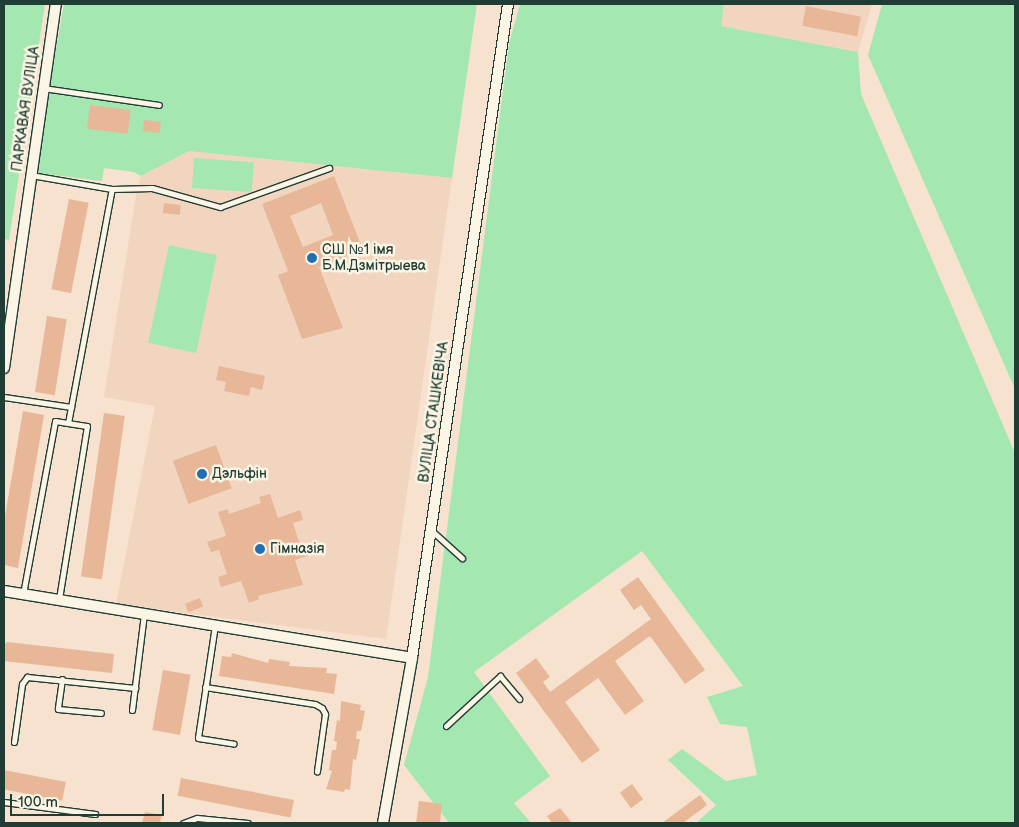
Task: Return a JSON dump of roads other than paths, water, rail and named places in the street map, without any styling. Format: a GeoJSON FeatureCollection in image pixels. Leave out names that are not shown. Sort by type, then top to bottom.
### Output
{"type":"FeatureCollection","features":[{"type":"Feature","properties":{"kind":"street","name":"ПАРКАВАЯ ВУЛІЦА"},"geometry":{"type":"LineString","coordinates":[[4,368],[42,88],[56,4]]}},
{"type":"Feature","properties":{"kind":"street","name":"ВУЛІЦА СТАШКЕВІЧА"},"geometry":{"type":"LineString","coordinates":[[383,823],[412,658],[508,4]]}},
{"type":"Feature","properties":{"kind":"street"},"geometry":{"type":"LineString","coordinates":[[4,591],[215,624],[412,658]]}},
{"type":"Feature","properties":{"kind":"lane"},"geometry":{"type":"LineString","coordinates":[[42,88],[159,105]]}},
{"type":"Feature","properties":{"kind":"lane"},"geometry":{"type":"LineString","coordinates":[[31,175],[112,188],[152,188],[220,207],[329,168]]}},
{"type":"Feature","properties":{"kind":"lane"},"geometry":{"type":"LineString","coordinates":[[68,423],[112,188]]}},
{"type":"Feature","properties":{"kind":"lane"},"geometry":{"type":"LineString","coordinates":[[4,397],[71,407]]}},
{"type":"Feature","properties":{"kind":"lane"},"geometry":{"type":"LineString","coordinates":[[23,594],[55,421],[87,426],[59,600]]}},
{"type":"Feature","properties":{"kind":"lane"},"geometry":{"type":"LineString","coordinates":[[431,530],[462,558]]}},
{"type":"Feature","properties":{"kind":"lane"},"geometry":{"type":"LineString","coordinates":[[132,710],[144,613]]}},
{"type":"Feature","properties":{"kind":"lane"},"geometry":{"type":"LineString","coordinates":[[215,624],[198,738],[234,744]]}},
{"type":"Feature","properties":{"kind":"lane"},"geometry":{"type":"LineString","coordinates":[[14,742],[22,684],[33,676],[135,688]]}},
{"type":"Feature","properties":{"kind":"lane"},"geometry":{"type":"LineString","coordinates":[[446,726],[500,676],[519,699]]}},
{"type":"Feature","properties":{"kind":"lane"},"geometry":{"type":"LineString","coordinates":[[62,679],[58,709],[101,713]]}},
{"type":"Feature","properties":{"kind":"lane"},"geometry":{"type":"LineString","coordinates":[[206,687],[322,708],[326,714],[316,771]]}},
{"type":"Feature","properties":{"kind":"lane"},"geometry":{"type":"LineString","coordinates":[[4,802],[94,814]]}},
{"type":"Feature","properties":{"kind":"lane"},"geometry":{"type":"LineString","coordinates":[[183,823],[197,818],[248,823]]}},
{"type":"Feature","properties":{"kind":"place","name":"СШ №1 імя Б.М.Дзмітрыева"},"geometry":{"type":"Point","coordinates":[312,258]}},
{"type":"Feature","properties":{"kind":"place","name":"Дэльфін"},"geometry":{"type":"Point","coordinates":[202,474]}},
{"type":"Feature","properties":{"kind":"place","name":"Гімназія"},"geometry":{"type":"Point","coordinates":[260,549]}}]}
